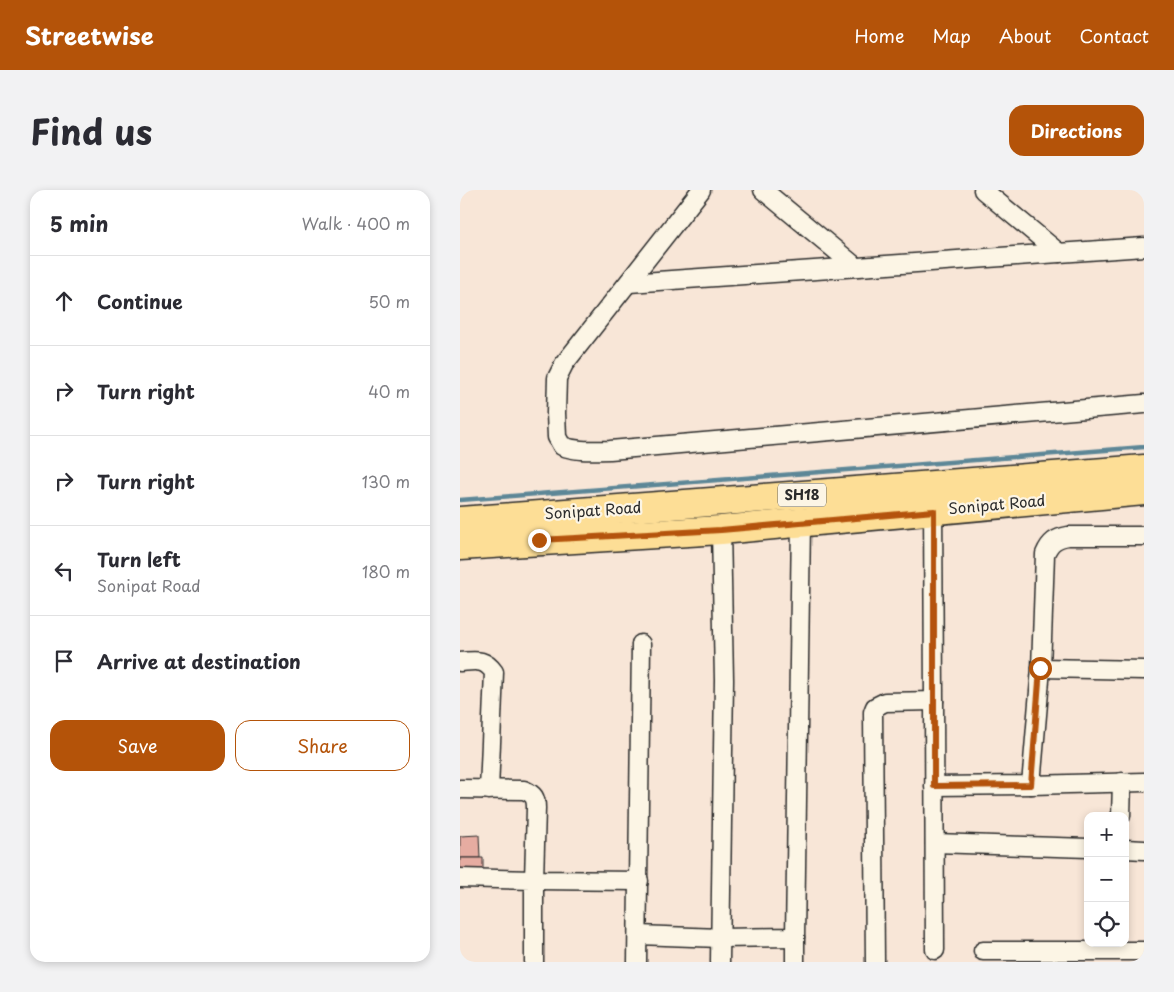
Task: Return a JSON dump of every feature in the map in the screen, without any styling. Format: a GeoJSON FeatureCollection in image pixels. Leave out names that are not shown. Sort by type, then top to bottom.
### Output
{"type":"FeatureCollection","features":[{"type":"Feature","properties":{"kind":"main road","name":"Sonipat Road"},"geometry":{"type":"LineString","coordinates":[[460,546],[721,530],[801,523],[933,498],[1144,469]]}},
{"type":"Feature","properties":{"kind":"main road","name":"Sonipat Road"},"geometry":{"type":"LineString","coordinates":[[460,521],[933,498],[1144,491]]}},
{"type":"Feature","properties":{"kind":"street"},"geometry":{"type":"LineString","coordinates":[[701,190],[564,364],[557,378],[557,438],[562,446],[582,450],[610,450],[1144,404]]}},
{"type":"Feature","properties":{"kind":"street"},"geometry":{"type":"LineString","coordinates":[[763,190],[856,267]]}},
{"type":"Feature","properties":{"kind":"street"},"geometry":{"type":"LineString","coordinates":[[982,190],[1059,253]]}},
{"type":"Feature","properties":{"kind":"street"},"geometry":{"type":"LineString","coordinates":[[629,283],[1144,247]]}},
{"type":"Feature","properties":{"kind":"street"},"geometry":{"type":"LineString","coordinates":[[933,498],[935,950]]}},
{"type":"Feature","properties":{"kind":"street"},"geometry":{"type":"LineString","coordinates":[[795,962],[801,523]]}},
{"type":"Feature","properties":{"kind":"street"},"geometry":{"type":"LineString","coordinates":[[720,962],[724,680],[721,530]]}},
{"type":"Feature","properties":{"kind":"street"},"geometry":{"type":"LineString","coordinates":[[1031,785],[1040,668],[1045,554],[1049,544],[1058,538],[1068,536],[1144,536]]}},
{"type":"Feature","properties":{"kind":"street"},"geometry":{"type":"LineString","coordinates":[[637,962],[641,644]]}},
{"type":"Feature","properties":{"kind":"street"},"geometry":{"type":"LineString","coordinates":[[460,662],[481,661],[488,664],[494,672],[489,790]]}},
{"type":"Feature","properties":{"kind":"street"},"geometry":{"type":"LineString","coordinates":[[1040,668],[1144,670]]}},
{"type":"Feature","properties":{"kind":"street"},"geometry":{"type":"LineString","coordinates":[[875,962],[873,712],[875,707],[885,702],[934,701]]}},
{"type":"Feature","properties":{"kind":"street"},"geometry":{"type":"LineString","coordinates":[[1121,812],[1122,782]]}},
{"type":"Feature","properties":{"kind":"street"},"geometry":{"type":"LineString","coordinates":[[934,786],[1144,782]]}},
{"type":"Feature","properties":{"kind":"street"},"geometry":{"type":"LineString","coordinates":[[460,789],[524,790],[531,793],[536,799],[534,962]]}},
{"type":"Feature","properties":{"kind":"street"},"geometry":{"type":"LineString","coordinates":[[934,843],[1084,848]]}},
{"type":"Feature","properties":{"kind":"street"},"geometry":{"type":"LineString","coordinates":[[1129,849],[1144,850]]}},
{"type":"Feature","properties":{"kind":"street"},"geometry":{"type":"LineString","coordinates":[[460,878],[639,881]]}},
{"type":"Feature","properties":{"kind":"street"},"geometry":{"type":"LineString","coordinates":[[638,935],[720,938],[795,937]]}},
{"type":"Feature","properties":{"kind":"street"},"geometry":{"type":"LineString","coordinates":[[983,951],[1118,947],[1144,951]]}},
{"type":"Feature","properties":{"kind":"building"},"geometry":{"type":"Polygon","coordinates":[[[479,835],[480,858],[460,858],[460,836],[479,835]]]}},
{"type":"Feature","properties":{"kind":"building"},"geometry":{"type":"Polygon","coordinates":[[[460,858],[483,858],[483,877],[460,876],[460,858]]]}},
{"type":"Feature","properties":{"kind":"waterway"},"geometry":{"type":"LineString","coordinates":[[460,500],[1144,447]]}},
{"type":"Feature","properties":{"kind":"route"},"geometry":{"type":"LineString","coordinates":[[539,540],[721,530],[934,511],[934,786],[1031,785],[1040,668]]}}]}
